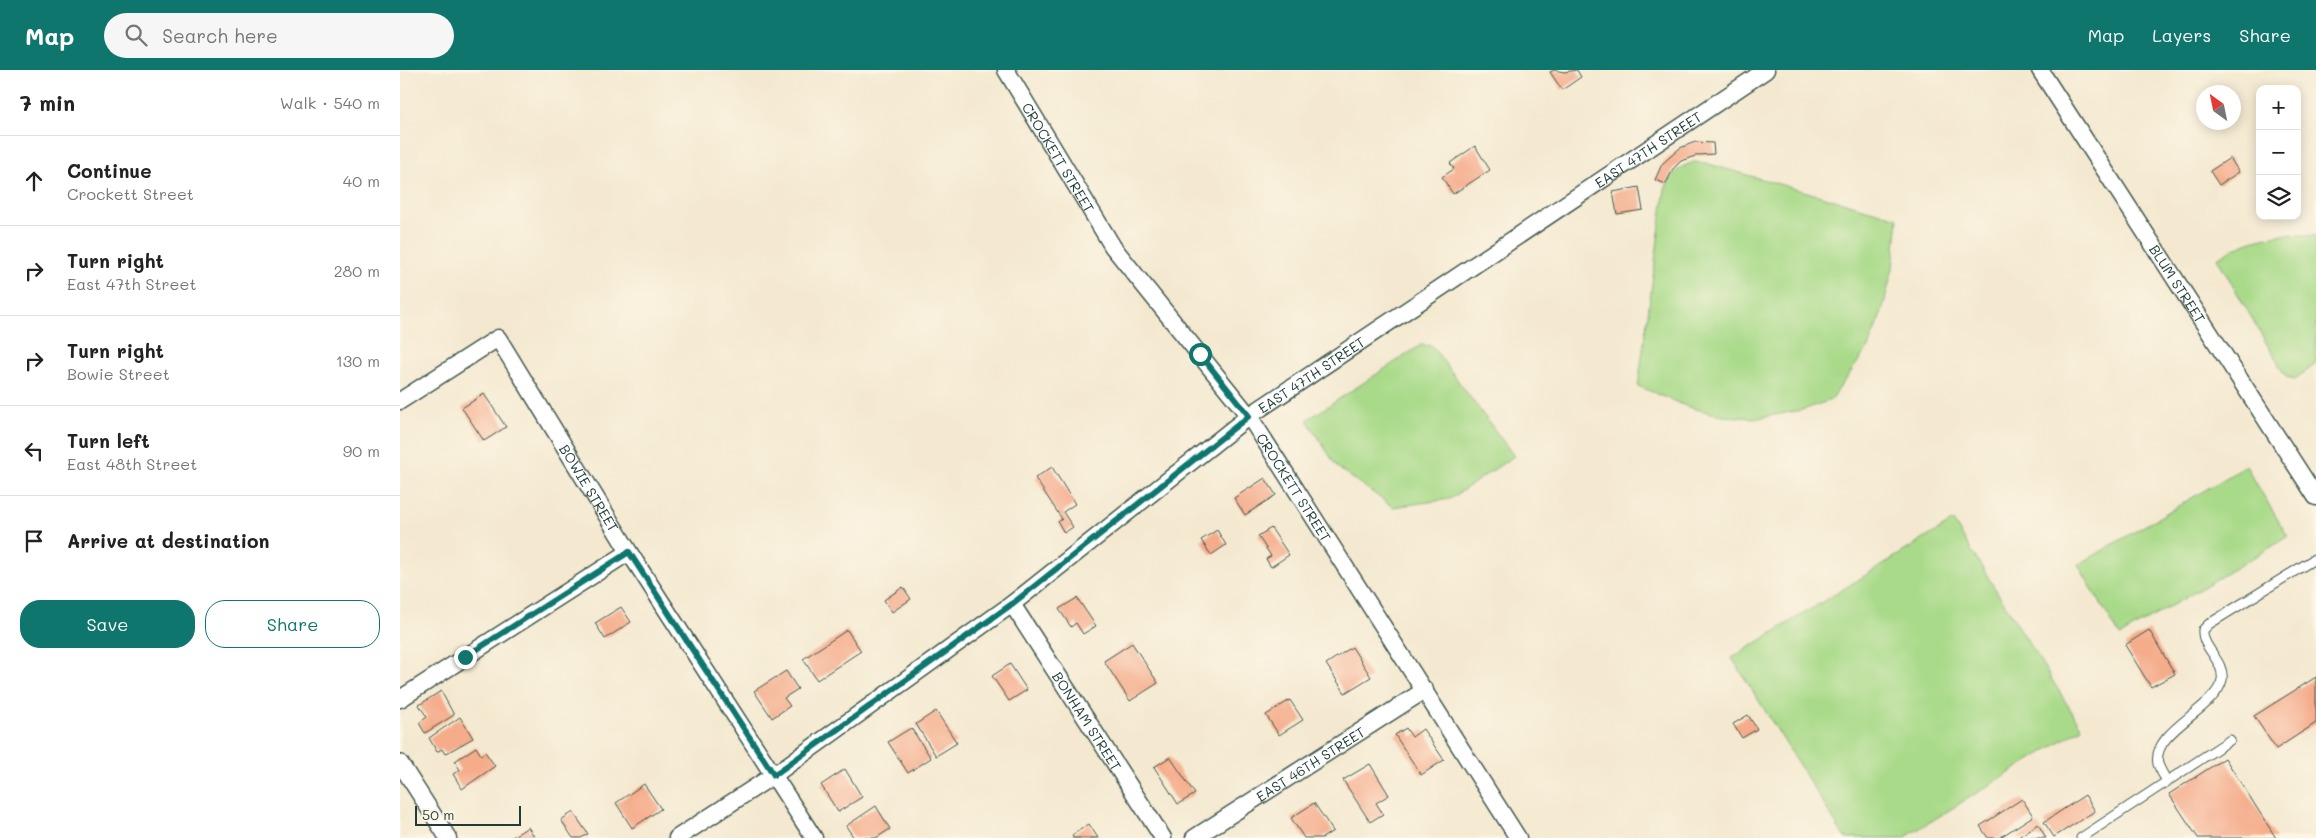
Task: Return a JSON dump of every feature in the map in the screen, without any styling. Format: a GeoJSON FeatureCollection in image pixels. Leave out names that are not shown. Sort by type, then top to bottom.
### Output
{"type":"FeatureCollection","features":[{"type":"Feature","properties":{"kind":"street","name":"CROCKETT STREET"},"geometry":{"type":"LineString","coordinates":[[1006,70],[1113,248],[1249,416],[1518,838]]}},
{"type":"Feature","properties":{"kind":"street","name":"EAST 47TH STREET"},"geometry":{"type":"LineString","coordinates":[[678,838],[774,775],[1012,604],[1249,416],[1766,70]]}},
{"type":"Feature","properties":{"kind":"street","name":"BLUM STREET"},"geometry":{"type":"LineString","coordinates":[[2040,70],[2316,497]]}},
{"type":"Feature","properties":{"kind":"street","name":"BOWIE STREET"},"geometry":{"type":"LineString","coordinates":[[400,402],[498,338],[629,552],[814,838]]}},
{"type":"Feature","properties":{"kind":"street"},"geometry":{"type":"LineString","coordinates":[[400,700],[629,552]]}},
{"type":"Feature","properties":{"kind":"street","name":"BONHAM STREET"},"geometry":{"type":"LineString","coordinates":[[1012,604],[1163,838]]}},
{"type":"Feature","properties":{"kind":"street","name":"EAST 46TH STREET"},"geometry":{"type":"LineString","coordinates":[[1194,838],[1425,690]]}},
{"type":"Feature","properties":{"kind":"street"},"geometry":{"type":"LineString","coordinates":[[400,763],[448,838]]}},
{"type":"Feature","properties":{"kind":"lane"},"geometry":{"type":"LineString","coordinates":[[2167,781],[2158,766],[2162,745],[2213,696],[2221,681],[2222,674],[2204,638],[2203,630],[2208,624],[2316,558]]}},
{"type":"Feature","properties":{"kind":"lane"},"geometry":{"type":"LineString","coordinates":[[2080,838],[2230,740]]}},
{"type":"Feature","properties":{"kind":"green space"},"geometry":{"type":"Polygon","coordinates":[[[1694,162],[1705,163],[1898,218],[1893,268],[1883,308],[1869,346],[1831,400],[1802,410],[1758,418],[1723,416],[1688,407],[1638,386],[1665,189],[1676,172],[1694,162]]]}},
{"type":"Feature","properties":{"kind":"green space"},"geometry":{"type":"Polygon","coordinates":[[[2289,234],[2316,236],[2316,364],[2295,379],[2286,377],[2217,258],[2251,242],[2289,234]]]}},
{"type":"Feature","properties":{"kind":"green space"},"geometry":{"type":"Polygon","coordinates":[[[1421,345],[1432,346],[1514,456],[1450,499],[1393,507],[1337,467],[1307,420],[1421,345]]]}},
{"type":"Feature","properties":{"kind":"green space"},"geometry":{"type":"Polygon","coordinates":[[[2246,466],[2288,537],[2120,636],[2078,565],[2246,466]]]}},
{"type":"Feature","properties":{"kind":"green space"},"geometry":{"type":"Polygon","coordinates":[[[1953,521],[2082,728],[1904,838],[1845,838],[1732,658],[1953,521]]]}},
{"type":"Feature","properties":{"kind":"building"},"geometry":{"type":"Polygon","coordinates":[[[1554,70],[1564,72],[1577,70],[1581,77],[1562,90],[1550,72],[1554,70]]]}},
{"type":"Feature","properties":{"kind":"building"},"geometry":{"type":"Polygon","coordinates":[[[1695,142],[1713,143],[1714,154],[1698,155],[1681,161],[1673,169],[1666,184],[1655,180],[1662,164],[1680,148],[1695,142]]]}},
{"type":"Feature","properties":{"kind":"building"},"geometry":{"type":"Polygon","coordinates":[[[1475,146],[1490,170],[1453,194],[1442,177],[1454,169],[1450,163],[1475,146]]]}},
{"type":"Feature","properties":{"kind":"building"},"geometry":{"type":"Polygon","coordinates":[[[2230,158],[2239,172],[2219,185],[2210,171],[2230,158]]]}},
{"type":"Feature","properties":{"kind":"building"},"geometry":{"type":"Polygon","coordinates":[[[1639,187],[1643,210],[1617,214],[1613,192],[1639,187]]]}},
{"type":"Feature","properties":{"kind":"building"},"geometry":{"type":"Polygon","coordinates":[[[484,394],[506,427],[484,441],[462,408],[484,394]]]}},
{"type":"Feature","properties":{"kind":"building"},"geometry":{"type":"Polygon","coordinates":[[[1052,467],[1075,504],[1063,512],[1073,527],[1064,533],[1058,522],[1062,519],[1035,478],[1052,467]]]}},
{"type":"Feature","properties":{"kind":"building"},"geometry":{"type":"Polygon","coordinates":[[[1265,478],[1276,495],[1245,515],[1234,498],[1265,478]]]}},
{"type":"Feature","properties":{"kind":"building"},"geometry":{"type":"Polygon","coordinates":[[[1271,528],[1289,555],[1271,567],[1266,559],[1271,556],[1258,536],[1271,528]]]}},
{"type":"Feature","properties":{"kind":"building"},"geometry":{"type":"Polygon","coordinates":[[[1217,530],[1226,545],[1211,555],[1201,540],[1217,530]]]}},
{"type":"Feature","properties":{"kind":"building"},"geometry":{"type":"Polygon","coordinates":[[[903,587],[911,599],[892,612],[884,600],[903,587]]]}},
{"type":"Feature","properties":{"kind":"building"},"geometry":{"type":"Polygon","coordinates":[[[1077,598],[1096,626],[1083,634],[1076,623],[1071,627],[1059,609],[1077,598]]]}},
{"type":"Feature","properties":{"kind":"building"},"geometry":{"type":"Polygon","coordinates":[[[621,607],[631,622],[605,639],[595,623],[621,607]]]}},
{"type":"Feature","properties":{"kind":"building"},"geometry":{"type":"Polygon","coordinates":[[[847,630],[861,651],[817,680],[803,659],[847,630]]]}},
{"type":"Feature","properties":{"kind":"building"},"geometry":{"type":"Polygon","coordinates":[[[2149,630],[2175,674],[2151,687],[2125,645],[2149,630]]]}},
{"type":"Feature","properties":{"kind":"building"},"geometry":{"type":"Polygon","coordinates":[[[1132,643],[1158,683],[1130,701],[1104,661],[1132,643]]]}},
{"type":"Feature","properties":{"kind":"building"},"geometry":{"type":"Polygon","coordinates":[[[1352,647],[1371,677],[1345,693],[1326,664],[1352,647]]]}},
{"type":"Feature","properties":{"kind":"building"},"geometry":{"type":"Polygon","coordinates":[[[1010,664],[1027,690],[1009,701],[992,676],[1010,664]]]}},
{"type":"Feature","properties":{"kind":"building"},"geometry":{"type":"Polygon","coordinates":[[[786,671],[798,689],[784,698],[790,706],[772,718],[754,691],[786,671]]]}},
{"type":"Feature","properties":{"kind":"building"},"geometry":{"type":"Polygon","coordinates":[[[2316,677],[2316,723],[2276,749],[2254,716],[2316,677]]]}},
{"type":"Feature","properties":{"kind":"building"},"geometry":{"type":"Polygon","coordinates":[[[441,691],[454,715],[425,733],[419,723],[427,717],[419,705],[441,691]]]}},
{"type":"Feature","properties":{"kind":"building"},"geometry":{"type":"Polygon","coordinates":[[[1290,700],[1303,720],[1279,735],[1266,715],[1290,700]]]}},
{"type":"Feature","properties":{"kind":"building"},"geometry":{"type":"Polygon","coordinates":[[[936,711],[957,743],[936,756],[916,724],[936,711]]]}},
{"type":"Feature","properties":{"kind":"building"},"geometry":{"type":"Polygon","coordinates":[[[1748,715],[1757,729],[1742,738],[1733,724],[1748,715]]]}},
{"type":"Feature","properties":{"kind":"building"},"geometry":{"type":"Polygon","coordinates":[[[460,717],[473,738],[445,754],[442,749],[437,752],[429,738],[460,717]]]}},
{"type":"Feature","properties":{"kind":"building"},"geometry":{"type":"Polygon","coordinates":[[[911,728],[931,758],[908,773],[888,742],[911,728]]]}},
{"type":"Feature","properties":{"kind":"building"},"geometry":{"type":"Polygon","coordinates":[[[1406,728],[1412,737],[1423,729],[1444,760],[1421,775],[1395,735],[1406,728]]]}},
{"type":"Feature","properties":{"kind":"building"},"geometry":{"type":"Polygon","coordinates":[[[476,747],[481,755],[485,752],[495,766],[462,789],[453,774],[460,770],[455,761],[476,747]]]}},
{"type":"Feature","properties":{"kind":"building"},"geometry":{"type":"Polygon","coordinates":[[[1170,757],[1195,794],[1178,804],[1154,767],[1170,757]]]}},
{"type":"Feature","properties":{"kind":"building"},"geometry":{"type":"Polygon","coordinates":[[[2225,758],[2276,838],[2198,838],[2169,794],[2225,758]]]}},
{"type":"Feature","properties":{"kind":"building"},"geometry":{"type":"Polygon","coordinates":[[[1370,764],[1389,795],[1376,803],[1383,814],[1370,822],[1343,780],[1370,764]]]}},
{"type":"Feature","properties":{"kind":"building"},"geometry":{"type":"Polygon","coordinates":[[[845,769],[862,797],[838,812],[821,785],[845,769]]]}},
{"type":"Feature","properties":{"kind":"building"},"geometry":{"type":"Polygon","coordinates":[[[644,784],[661,809],[632,828],[616,803],[644,784]]]}},
{"type":"Feature","properties":{"kind":"building"},"geometry":{"type":"Polygon","coordinates":[[[2085,795],[2095,811],[2054,837],[2044,822],[2085,795]]]}},
{"type":"Feature","properties":{"kind":"building"},"geometry":{"type":"Polygon","coordinates":[[[2022,799],[2033,816],[1999,838],[1988,838],[1980,826],[2022,799]]]}},
{"type":"Feature","properties":{"kind":"building"},"geometry":{"type":"Polygon","coordinates":[[[1314,803],[1333,831],[1322,838],[1304,838],[1291,818],[1314,803]]]}},
{"type":"Feature","properties":{"kind":"building"},"geometry":{"type":"Polygon","coordinates":[[[876,806],[890,829],[876,838],[854,838],[846,826],[876,806]]]}},
{"type":"Feature","properties":{"kind":"building"},"geometry":{"type":"Polygon","coordinates":[[[573,812],[588,834],[581,838],[573,838],[561,820],[573,812]]]}},
{"type":"Feature","properties":{"kind":"building"},"geometry":{"type":"Polygon","coordinates":[[[1089,824],[1098,838],[1073,838],[1072,835],[1089,824]]]}},
{"type":"Feature","properties":{"kind":"building"},"geometry":{"type":"Polygon","coordinates":[[[2038,824],[2046,838],[2017,838],[2038,824]]]}},
{"type":"Feature","properties":{"kind":"building"},"geometry":{"type":"Polygon","coordinates":[[[528,827],[535,838],[511,838],[528,827]]]}},
{"type":"Feature","properties":{"kind":"route"},"geometry":{"type":"LineString","coordinates":[[465,657],[629,552],[774,775],[1012,604],[1249,416],[1200,354]]}}]}
